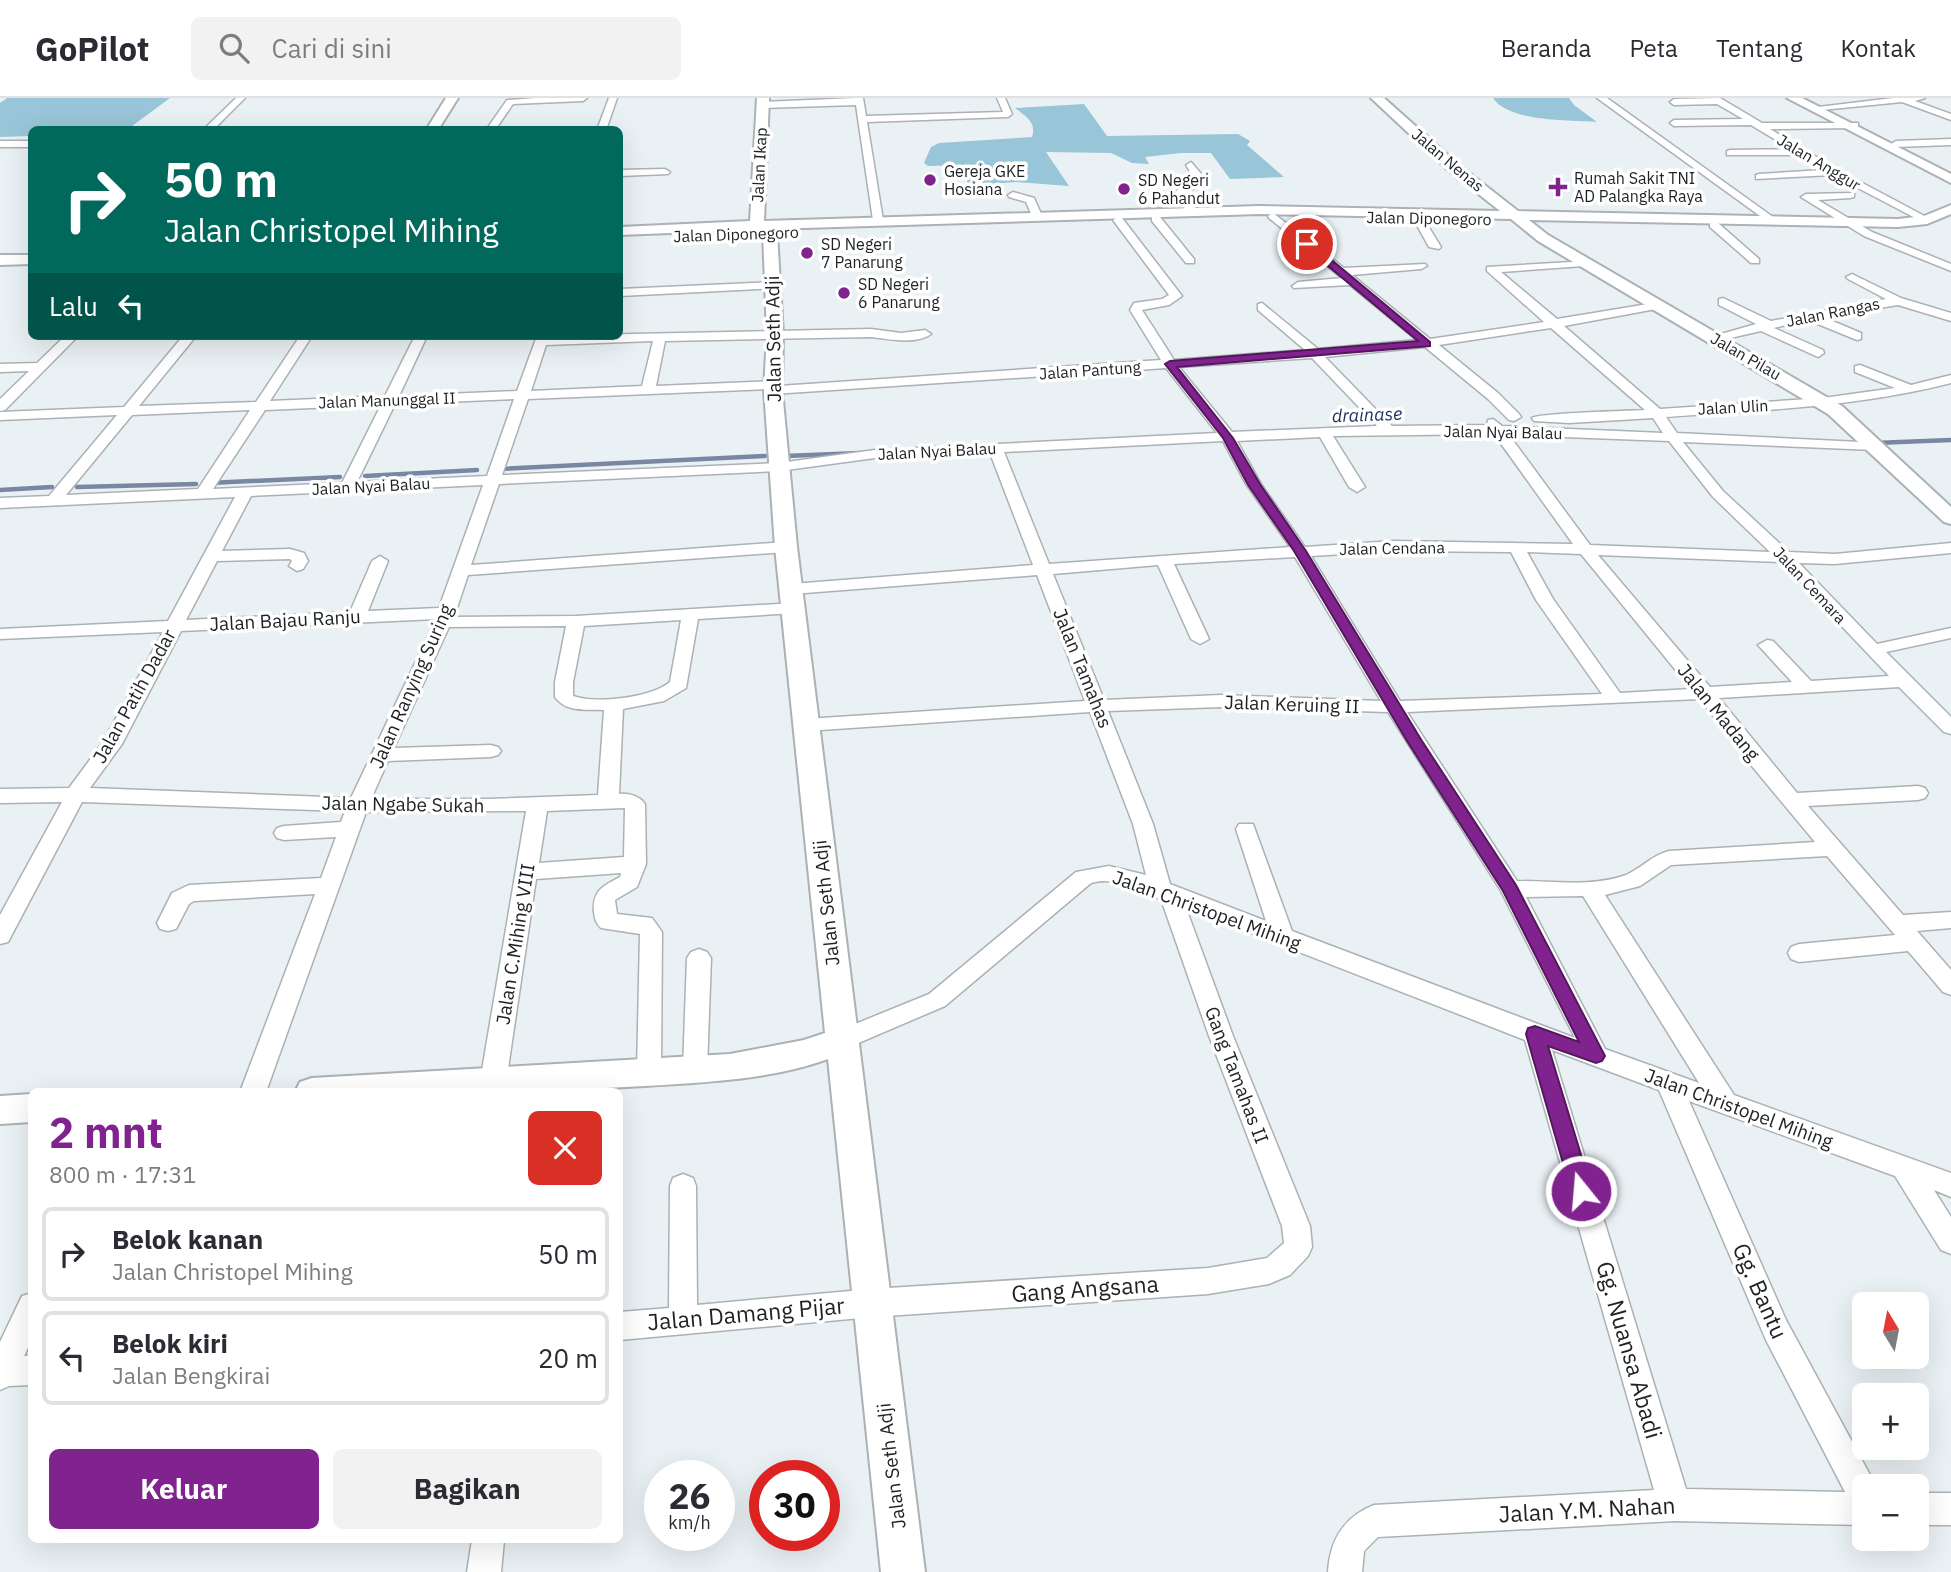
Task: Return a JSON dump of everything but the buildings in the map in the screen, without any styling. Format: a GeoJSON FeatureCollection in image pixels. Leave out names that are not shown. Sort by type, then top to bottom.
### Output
{"type":"FeatureCollection","features":[{"type":"Feature","properties":{"kind":"main road"},"geometry":{"type":"LineString","coordinates":[[434,126],[452,98]]}},
{"type":"Feature","properties":{"kind":"main road","name":"Jalan Nenas"},"geometry":{"type":"LineString","coordinates":[[1377,98],[1454,167],[1517,217]]}},
{"type":"Feature","properties":{"kind":"main road"},"geometry":{"type":"LineString","coordinates":[[1794,98],[1803,98],[1822,107],[1851,125],[1896,144],[1926,163]]}},
{"type":"Feature","properties":{"kind":"main road"},"geometry":{"type":"LineString","coordinates":[[1794,98],[1951,176]]}},
{"type":"Feature","properties":{"kind":"main road","name":"Jalan Ikap"},"geometry":{"type":"LineString","coordinates":[[762,101],[764,229]]}},
{"type":"Feature","properties":{"kind":"main road","name":"Jalan Diponegoro"},"geometry":{"type":"LineString","coordinates":[[1010,221],[1037,216],[1282,209],[1714,225],[1937,224]]}},
{"type":"Feature","properties":{"kind":"main road"},"geometry":{"type":"LineString","coordinates":[[1937,224],[1951,209]]}},
{"type":"Feature","properties":{"kind":"main road","name":"Jalan Diponegoro"},"geometry":{"type":"LineString","coordinates":[[623,231],[1273,215],[1517,217],[1852,225]]}},
{"type":"Feature","properties":{"kind":"main road","name":"Jalan Pilau"},"geometry":{"type":"LineString","coordinates":[[1517,217],[1543,238],[1823,402],[1870,441],[1951,518]]}},
{"type":"Feature","properties":{"kind":"main road","name":"Jalan Diponegoro"},"geometry":{"type":"LineString","coordinates":[[623,238],[878,220],[956,222]]}},
{"type":"Feature","properties":{"kind":"main road","name":"Jalan Seth Adji"},"geometry":{"type":"LineString","coordinates":[[764,229],[773,286],[773,387],[786,547],[903,1572]]}},
{"type":"Feature","properties":{"kind":"main road"},"geometry":{"type":"LineString","coordinates":[[0,252],[28,251]]}},
{"type":"Feature","properties":{"kind":"main road"},"geometry":{"type":"LineString","coordinates":[[0,260],[28,259]]}},
{"type":"Feature","properties":{"kind":"main road","name":"Jalan Christopel Mihing"},"geometry":{"type":"LineString","coordinates":[[384,1088],[493,1082],[549,1085],[649,1071],[762,1062],[806,1053],[842,1040]]}},
{"type":"Feature","properties":{"kind":"main road"},"geometry":{"type":"LineString","coordinates":[[0,1110],[28,1108]]}},
{"type":"Feature","properties":{"kind":"street"},"geometry":{"type":"LineString","coordinates":[[211,126],[241,98]]}},
{"type":"Feature","properties":{"kind":"street"},"geometry":{"type":"LineString","coordinates":[[492,126],[506,104],[514,100],[583,98]]}},
{"type":"Feature","properties":{"kind":"street"},"geometry":{"type":"LineString","coordinates":[[602,126],[612,98]]}},
{"type":"Feature","properties":{"kind":"street"},"geometry":{"type":"LineString","coordinates":[[863,118],[1008,114],[1002,98]]}},
{"type":"Feature","properties":{"kind":"street"},"geometry":{"type":"LineString","coordinates":[[1601,98],[1775,222]]}},
{"type":"Feature","properties":{"kind":"street"},"geometry":{"type":"LineString","coordinates":[[1822,107],[1921,98]]}},
{"type":"Feature","properties":{"kind":"street"},"geometry":{"type":"LineString","coordinates":[[1674,102],[1717,99]]}},
{"type":"Feature","properties":{"kind":"street","name":"Jalan Anggur"},"geometry":{"type":"LineString","coordinates":[[1717,99],[1835,173],[1937,224]]}},
{"type":"Feature","properties":{"kind":"street"},"geometry":{"type":"LineString","coordinates":[[1902,99],[1951,117]]}},
{"type":"Feature","properties":{"kind":"street"},"geometry":{"type":"LineString","coordinates":[[762,101],[859,100],[878,220]]}},
{"type":"Feature","properties":{"kind":"street"},"geometry":{"type":"LineString","coordinates":[[1695,115],[1740,114]]}},
{"type":"Feature","properties":{"kind":"street"},"geometry":{"type":"LineString","coordinates":[[1674,123],[1762,128]]}},
{"type":"Feature","properties":{"kind":"street"},"geometry":{"type":"LineString","coordinates":[[1718,129],[1851,125]]}},
{"type":"Feature","properties":{"kind":"street"},"geometry":{"type":"LineString","coordinates":[[1762,128],[1754,138],[1782,140]]}},
{"type":"Feature","properties":{"kind":"street"},"geometry":{"type":"LineString","coordinates":[[1896,144],[1951,142]]}},
{"type":"Feature","properties":{"kind":"street"},"geometry":{"type":"LineString","coordinates":[[0,144],[28,144]]}},
{"type":"Feature","properties":{"kind":"street"},"geometry":{"type":"LineString","coordinates":[[1730,153],[1800,152]]}},
{"type":"Feature","properties":{"kind":"street"},"geometry":{"type":"LineString","coordinates":[[1191,165],[1197,175],[1193,185],[1181,191],[1191,211]]}},
{"type":"Feature","properties":{"kind":"street"},"geometry":{"type":"LineString","coordinates":[[623,173],[665,172]]}},
{"type":"Feature","properties":{"kind":"street"},"geometry":{"type":"LineString","coordinates":[[1759,177],[1835,173]]}},
{"type":"Feature","properties":{"kind":"street"},"geometry":{"type":"LineString","coordinates":[[1013,195],[1030,201],[1037,216]]}},
{"type":"Feature","properties":{"kind":"street"},"geometry":{"type":"LineString","coordinates":[[1850,195],[1806,197],[1852,225],[1951,268]]}},
{"type":"Feature","properties":{"kind":"street"},"geometry":{"type":"LineString","coordinates":[[1273,215],[1514,416],[1495,426]]}},
{"type":"Feature","properties":{"kind":"street"},"geometry":{"type":"LineString","coordinates":[[1418,218],[1435,247]]}},
{"type":"Feature","properties":{"kind":"street"},"geometry":{"type":"LineString","coordinates":[[1156,219],[1190,261]]}},
{"type":"Feature","properties":{"kind":"street"},"geometry":{"type":"LineString","coordinates":[[1118,220],[1176,296],[1165,302],[1142,304],[1136,310],[1170,364],[1225,433],[1254,485],[1300,551],[1415,741],[1511,889],[1596,1056]]}},
{"type":"Feature","properties":{"kind":"street"},"geometry":{"type":"LineString","coordinates":[[1714,225],[1755,261]]}},
{"type":"Feature","properties":{"kind":"street"},"geometry":{"type":"LineString","coordinates":[[1908,265],[1932,261]]}},
{"type":"Feature","properties":{"kind":"street","name":"Jalan Cemara"},"geometry":{"type":"LineString","coordinates":[[1584,262],[1491,269],[1655,411],[1718,494],[1786,558],[1872,650],[1951,728]]}},
{"type":"Feature","properties":{"kind":"street"},"geometry":{"type":"LineString","coordinates":[[1340,272],[1421,266]]}},
{"type":"Feature","properties":{"kind":"street"},"geometry":{"type":"LineString","coordinates":[[1852,277],[1898,301]]}},
{"type":"Feature","properties":{"kind":"street"},"geometry":{"type":"LineString","coordinates":[[1298,286],[1351,281]]}},
{"type":"Feature","properties":{"kind":"street"},"geometry":{"type":"LineString","coordinates":[[623,293],[773,286]]}},
{"type":"Feature","properties":{"kind":"street","name":"Jalan Rangas"},"geometry":{"type":"LineString","coordinates":[[1713,338],[1810,316],[1898,301],[1924,306],[1951,317]]}},
{"type":"Feature","properties":{"kind":"street"},"geometry":{"type":"LineString","coordinates":[[1723,302],[1818,353]]}},
{"type":"Feature","properties":{"kind":"street","name":"Jalan Pantung"},"geometry":{"type":"LineString","coordinates":[[773,387],[872,386],[1427,344],[1656,305]]}},
{"type":"Feature","properties":{"kind":"street"},"geometry":{"type":"LineString","coordinates":[[1262,307],[1315,354],[1384,424]]}},
{"type":"Feature","properties":{"kind":"street"},"geometry":{"type":"LineString","coordinates":[[1810,316],[1857,336]]}},
{"type":"Feature","properties":{"kind":"street"},"geometry":{"type":"LineString","coordinates":[[623,337],[871,333],[901,337],[925,334]]}},
{"type":"Feature","properties":{"kind":"street"},"geometry":{"type":"LineString","coordinates":[[648,390],[660,337]]}},
{"type":"Feature","properties":{"kind":"street"},"geometry":{"type":"LineString","coordinates":[[0,407],[68,340]]}},
{"type":"Feature","properties":{"kind":"street"},"geometry":{"type":"LineString","coordinates":[[58,495],[187,340]]}},
{"type":"Feature","properties":{"kind":"street"},"geometry":{"type":"LineString","coordinates":[[204,489],[303,340]]}},
{"type":"Feature","properties":{"kind":"street"},"geometry":{"type":"LineString","coordinates":[[349,483],[419,340]]}},
{"type":"Feature","properties":{"kind":"street","name":"Jalan Ranying Suring"},"geometry":{"type":"LineString","coordinates":[[254,1088],[358,805],[443,618],[541,340]]}},
{"type":"Feature","properties":{"kind":"street"},"geometry":{"type":"LineString","coordinates":[[0,368],[40,367]]}},
{"type":"Feature","properties":{"kind":"street"},"geometry":{"type":"LineString","coordinates":[[1860,369],[1909,389]]}},
{"type":"Feature","properties":{"kind":"street","name":"Jalan Ulin"},"geometry":{"type":"LineString","coordinates":[[1514,416],[1569,419],[1655,411],[1823,402],[1909,389],[1951,379]]}},
{"type":"Feature","properties":{"kind":"street","name":"Jalan Manunggal II"},"geometry":{"type":"LineString","coordinates":[[0,416],[259,404],[773,387]]}},
{"type":"Feature","properties":{"kind":"street","name":"Jalan Nyai Balau"},"geometry":{"type":"LineString","coordinates":[[0,503],[58,495],[204,489],[245,492],[349,483],[779,463],[875,454],[1225,433],[1324,432],[1384,424],[1870,441]]}},
{"type":"Feature","properties":{"kind":"street","name":"Jalan Madang"},"geometry":{"type":"LineString","coordinates":[[1495,426],[1587,550],[1791,800],[1951,986]]}},
{"type":"Feature","properties":{"kind":"street"},"geometry":{"type":"LineString","coordinates":[[1324,432],[1357,487]]}},
{"type":"Feature","properties":{"kind":"street","name":"Jalan Tamahas"},"geometry":{"type":"LineString","coordinates":[[995,448],[1099,706],[1166,892]]}},
{"type":"Feature","properties":{"kind":"street","name":"Jalan Patih Dadar"},"geometry":{"type":"LineString","coordinates":[[0,936],[9,904],[76,794],[112,744],[245,492]]}},
{"type":"Feature","properties":{"kind":"street","name":"Jalan Cendana"},"geometry":{"type":"LineString","coordinates":[[576,621],[690,616],[793,599],[1042,570],[1394,546],[1516,547],[1786,558],[1888,556],[1951,548]]}},
{"type":"Feature","properties":{"kind":"street"},"geometry":{"type":"LineString","coordinates":[[460,571],[786,547]]}},
{"type":"Feature","properties":{"kind":"street"},"geometry":{"type":"LineString","coordinates":[[1516,547],[1545,600],[1615,699]]}},
{"type":"Feature","properties":{"kind":"street"},"geometry":{"type":"LineString","coordinates":[[211,556],[290,554],[298,556],[298,566]]}},
{"type":"Feature","properties":{"kind":"street"},"geometry":{"type":"LineString","coordinates":[[1164,560],[1200,639]]}},
{"type":"Feature","properties":{"kind":"street"},"geometry":{"type":"LineString","coordinates":[[357,616],[380,561]]}},
{"type":"Feature","properties":{"kind":"street","name":"Jalan Bajau Ranju"},"geometry":{"type":"LineString","coordinates":[[0,634],[357,616],[576,621]]}},
{"type":"Feature","properties":{"kind":"street"},"geometry":{"type":"LineString","coordinates":[[576,621],[564,682],[564,697],[570,703],[614,704],[659,697],[673,691],[679,684],[690,616]]}},
{"type":"Feature","properties":{"kind":"street"},"geometry":{"type":"LineString","coordinates":[[1872,650],[1951,633]]}},
{"type":"Feature","properties":{"kind":"street"},"geometry":{"type":"LineString","coordinates":[[1767,645],[1805,686]]}},
{"type":"Feature","properties":{"kind":"street","name":"Jalan Keruing II"},"geometry":{"type":"LineString","coordinates":[[806,725],[1221,701],[1396,707],[1615,699],[1903,681]]}},
{"type":"Feature","properties":{"kind":"street"},"geometry":{"type":"LineString","coordinates":[[608,801],[614,704]]}},
{"type":"Feature","properties":{"kind":"street"},"geometry":{"type":"LineString","coordinates":[[381,755],[491,751]]}},
{"type":"Feature","properties":{"kind":"street"},"geometry":{"type":"LineString","coordinates":[[1791,800],[1918,793]]}},
{"type":"Feature","properties":{"kind":"street","name":"Jalan Ngabe Sukah"},"geometry":{"type":"LineString","coordinates":[[0,796],[76,794],[358,805],[537,806],[625,800],[635,804],[635,864]]}},
{"type":"Feature","properties":{"kind":"street","name":"Jalan C.Mihing VIII"},"geometry":{"type":"LineString","coordinates":[[493,1082],[537,806]]}},
{"type":"Feature","properties":{"kind":"street"},"geometry":{"type":"LineString","coordinates":[[1247,829],[1283,938]]}},
{"type":"Feature","properties":{"kind":"street"},"geometry":{"type":"LineString","coordinates":[[284,833],[351,830]]}},
{"type":"Feature","properties":{"kind":"street"},"geometry":{"type":"LineString","coordinates":[[1511,889],[1589,888],[1635,880],[1658,863],[1669,859],[1833,848]]}},
{"type":"Feature","properties":{"kind":"street"},"geometry":{"type":"LineString","coordinates":[[526,872],[635,864],[629,882],[608,893],[604,900],[606,920],[644,924],[649,926],[651,932],[649,1071]]}},
{"type":"Feature","properties":{"kind":"street","name":"Jalan Christopel Mihing"},"geometry":{"type":"LineString","coordinates":[[842,1040],[911,1012],[947,993],[1086,875],[1112,873],[1535,1034],[1951,1185]]}},
{"type":"Feature","properties":{"kind":"street"},"geometry":{"type":"LineString","coordinates":[[168,923],[180,898],[189,893],[329,885]]}},
{"type":"Feature","properties":{"kind":"street"},"geometry":{"type":"LineString","coordinates":[[1589,888],[1725,1103]]}},
{"type":"Feature","properties":{"kind":"street","name":"Gang Tamahas II"},"geometry":{"type":"LineString","coordinates":[[1166,892],[1296,1226],[1298,1247],[1292,1255]]}},
{"type":"Feature","properties":{"kind":"street"},"geometry":{"type":"LineString","coordinates":[[1899,924],[1951,920]]}},
{"type":"Feature","properties":{"kind":"street"},"geometry":{"type":"LineString","coordinates":[[1799,953],[1914,942]]}},
{"type":"Feature","properties":{"kind":"street"},"geometry":{"type":"LineString","coordinates":[[695,1069],[699,958]]}},
{"type":"Feature","properties":{"kind":"street","name":"Gg. Nuansa Abadi"},"geometry":{"type":"LineString","coordinates":[[1535,1034],[1675,1505]]}},
{"type":"Feature","properties":{"kind":"street","name":"Gg. Bantu"},"geometry":{"type":"LineString","coordinates":[[1668,1081],[1776,1330],[1853,1474]]}},
{"type":"Feature","properties":{"kind":"street"},"geometry":{"type":"LineString","coordinates":[[1905,1169],[1951,1241]]}},
{"type":"Feature","properties":{"kind":"street"},"geometry":{"type":"LineString","coordinates":[[682,1320],[683,1186]]}},
{"type":"Feature","properties":{"kind":"street","name":"Gang Angsana"},"geometry":{"type":"LineString","coordinates":[[872,1303],[1208,1281],[1269,1271],[1292,1255]]}},
{"type":"Feature","properties":{"kind":"street","name":"Jalan Damang Pijar"},"geometry":{"type":"LineString","coordinates":[[623,1326],[872,1303]]}},
{"type":"Feature","properties":{"kind":"street"},"geometry":{"type":"LineString","coordinates":[[0,1373],[28,1314]]}},
{"type":"Feature","properties":{"kind":"street"},"geometry":{"type":"LineString","coordinates":[[0,1373],[28,1370]]}},
{"type":"Feature","properties":{"kind":"street","name":"Jalan Y.M. Nahan"},"geometry":{"type":"LineString","coordinates":[[1345,1572],[1345,1554],[1351,1541],[1361,1527],[1374,1521],[1675,1505],[1852,1509]]}},
{"type":"Feature","properties":{"kind":"street"},"geometry":{"type":"LineString","coordinates":[[1929,1509],[1951,1510]]}},
{"type":"Feature","properties":{"kind":"street"},"geometry":{"type":"LineString","coordinates":[[484,1572],[488,1543]]}},
{"type":"Feature","properties":{"kind":"shaded area"},"geometry":{"type":"Polygon","coordinates":[[[7,98],[170,98],[132,126],[28,126],[28,136],[0,137],[0,103],[7,98]]]}},
{"type":"Feature","properties":{"kind":"shaded area"},"geometry":{"type":"Polygon","coordinates":[[[1493,98],[1569,98],[1597,122],[1526,116],[1501,106],[1493,98]]]}},
{"type":"Feature","properties":{"kind":"shaded area"},"geometry":{"type":"Polygon","coordinates":[[[1084,104],[1107,136],[1238,134],[1250,141],[1247,145],[1284,177],[1230,179],[1211,153],[1145,157],[1149,164],[1132,163],[1111,153],[1046,152],[1069,186],[1015,182],[968,186],[964,165],[928,166],[924,163],[931,147],[939,143],[1032,137],[1031,123],[1015,108],[1084,104]]]}},
{"type":"Feature","properties":{"kind":"waterway","name":"drainase"},"geometry":{"type":"LineString","coordinates":[[1875,443],[1951,440]]}},
{"type":"Feature","properties":{"kind":"waterway","name":"drainase"},"geometry":{"type":"LineString","coordinates":[[785,456],[860,453]]}},
{"type":"Feature","properties":{"kind":"waterway"},"geometry":{"type":"LineString","coordinates":[[498,469],[765,456]]}},
{"type":"Feature","properties":{"kind":"waterway"},"geometry":{"type":"LineString","coordinates":[[365,476],[477,470]]}},
{"type":"Feature","properties":{"kind":"waterway"},"geometry":{"type":"LineString","coordinates":[[209,483],[340,477]]}},
{"type":"Feature","properties":{"kind":"waterway"},"geometry":{"type":"LineString","coordinates":[[77,487],[196,484]]}},
{"type":"Feature","properties":{"kind":"waterway"},"geometry":{"type":"LineString","coordinates":[[0,490],[52,487]]}},
{"type":"Feature","properties":{"kind":"place","name":"Gereja GKE Hosiana"},"geometry":{"type":"Point","coordinates":[930,180]}},
{"type":"Feature","properties":{"kind":"place","name":"Rumah Sakit TNI AD Palangka Raya"},"geometry":{"type":"Point","coordinates":[1558,187]}},
{"type":"Feature","properties":{"kind":"place","name":"SD Negeri 6 Pahandut"},"geometry":{"type":"Point","coordinates":[1124,189]}},
{"type":"Feature","properties":{"kind":"place","name":"SD Negeri 7 Panarung"},"geometry":{"type":"Point","coordinates":[807,253]}},
{"type":"Feature","properties":{"kind":"place","name":"SD Negeri 6 Panarung"},"geometry":{"type":"Point","coordinates":[844,293]}},
{"type":"Feature","properties":{"kind":"route"},"geometry":{"type":"LineString","coordinates":[[1307,244],[1427,344],[1170,364],[1228,438],[1254,485],[1300,551],[1415,741],[1511,889],[1596,1056],[1535,1034],[1581,1191]]}}]}
